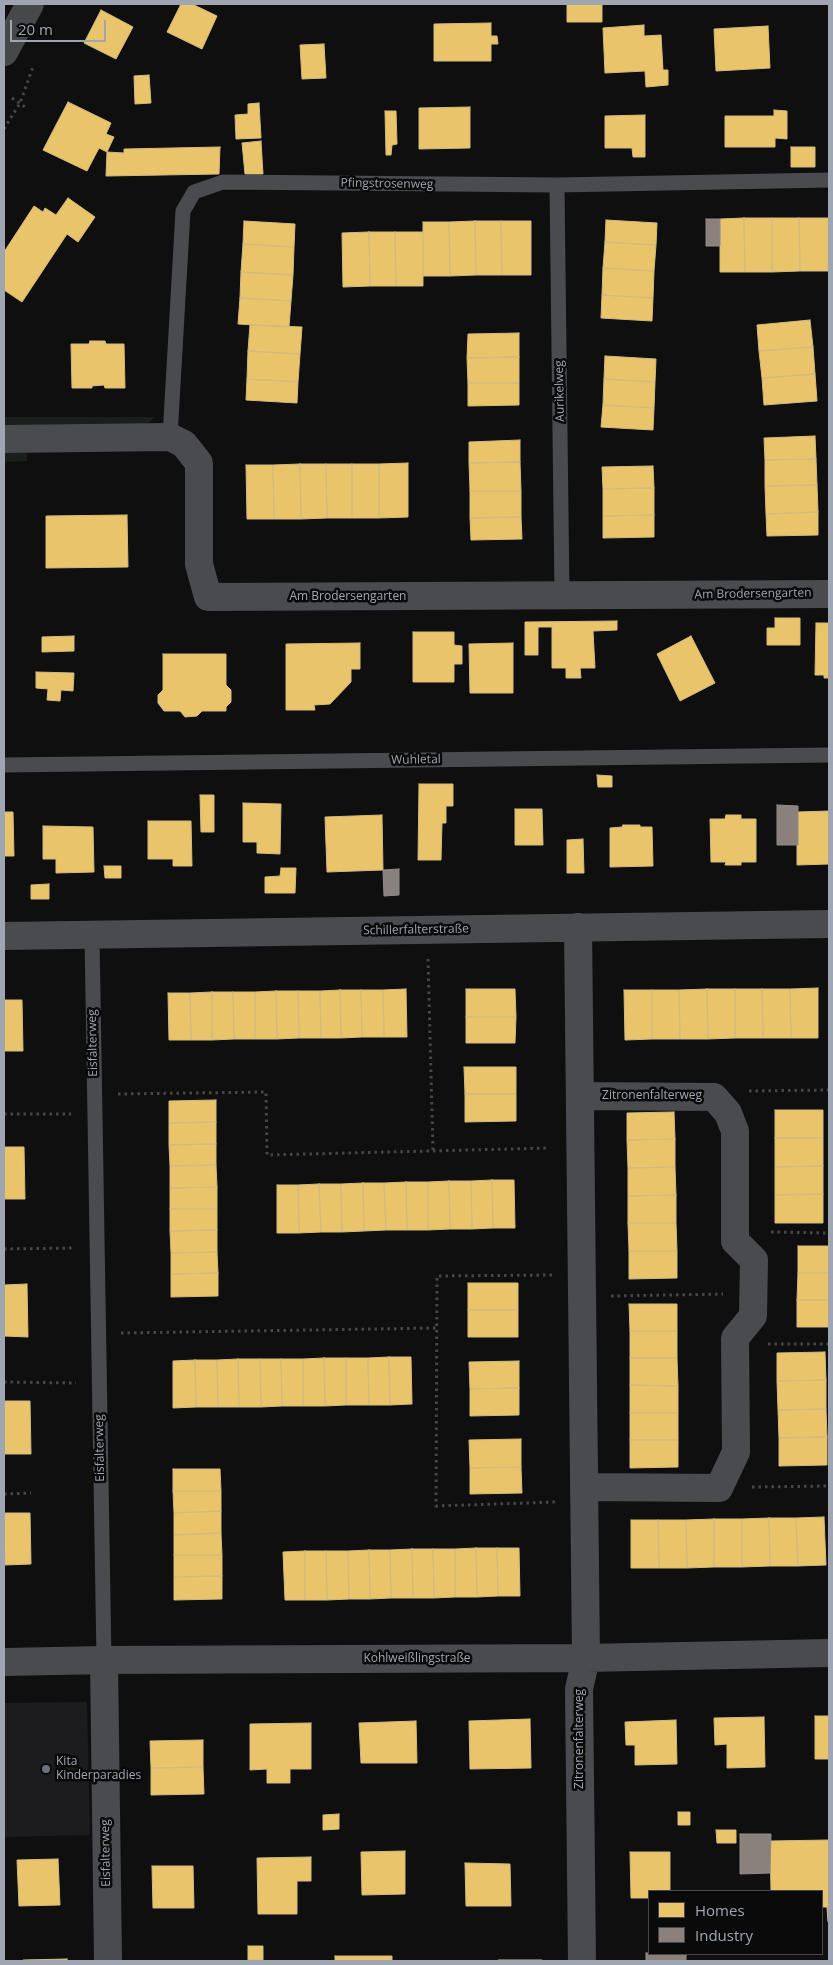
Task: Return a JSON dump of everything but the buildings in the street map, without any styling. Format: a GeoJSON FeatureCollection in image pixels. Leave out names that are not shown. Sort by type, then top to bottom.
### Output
{"type":"FeatureCollection","features":[{"type":"Feature","properties":{"kind":"main road"},"geometry":{"type":"LineString","coordinates":[[4,52],[30,4]]}},
{"type":"Feature","properties":{"kind":"street"},"geometry":{"type":"LineString","coordinates":[[4,439],[170,437]]}},
{"type":"Feature","properties":{"kind":"street","name":"Am Brodersengarten"},"geometry":{"type":"LineString","coordinates":[[170,437],[184,444],[199,463],[199,564],[208,598],[829,594]]}},
{"type":"Feature","properties":{"kind":"street","name":"Schillerfalterstraße"},"geometry":{"type":"LineString","coordinates":[[4,936],[829,924]]}},
{"type":"Feature","properties":{"kind":"street","name":"Zitronenfalterweg"},"geometry":{"type":"LineString","coordinates":[[578,927],[586,1658],[579,1689],[582,1961]]}},
{"type":"Feature","properties":{"kind":"street","name":"Zitronenfalterweg"},"geometry":{"type":"LineString","coordinates":[[580,1096],[714,1097],[728,1113],[735,1131],[735,1242],[754,1260],[753,1316],[735,1338],[735,1344]]}},
{"type":"Feature","properties":{"kind":"street"},"geometry":{"type":"LineString","coordinates":[[584,1495],[719,1488],[736,1452],[735,1344]]}},
{"type":"Feature","properties":{"kind":"street","name":"Kohlweißlingstraße"},"geometry":{"type":"LineString","coordinates":[[4,1662],[586,1658],[829,1653]]}},
{"type":"Feature","properties":{"kind":"street","name":"Eisfalterweg"},"geometry":{"type":"LineString","coordinates":[[104,1660],[108,1961]]}},
{"type":"Feature","properties":{"kind":"lane","name":"Pfingstrosenweg"},"geometry":{"type":"LineString","coordinates":[[170,437],[183,211],[194,192],[223,182],[557,185],[829,180]]}},
{"type":"Feature","properties":{"kind":"lane","name":"Aurikelweg"},"geometry":{"type":"LineString","coordinates":[[557,185],[562,596]]}},
{"type":"Feature","properties":{"kind":"lane","name":"Wuhletal"},"geometry":{"type":"LineString","coordinates":[[4,765],[829,755]]}},
{"type":"Feature","properties":{"kind":"lane","name":"Eisfalterweg"},"geometry":{"type":"LineString","coordinates":[[92,935],[104,1660]]}},
{"type":"Feature","properties":{"kind":"path"},"geometry":{"type":"LineString","coordinates":[[12,98],[28,109]]}},
{"type":"Feature","properties":{"kind":"path"},"geometry":{"type":"LineString","coordinates":[[428,959],[433,1151]]}},
{"type":"Feature","properties":{"kind":"path"},"geometry":{"type":"LineString","coordinates":[[714,1097],[730,1091],[829,1090]]}},
{"type":"Feature","properties":{"kind":"path"},"geometry":{"type":"LineString","coordinates":[[94,1095],[266,1092],[267,1155],[581,1147]]}},
{"type":"Feature","properties":{"kind":"path"},"geometry":{"type":"LineString","coordinates":[[4,1114],[94,1113]]}},
{"type":"Feature","properties":{"kind":"path"},"geometry":{"type":"LineString","coordinates":[[735,1232],[829,1233]]}},
{"type":"Feature","properties":{"kind":"path"},"geometry":{"type":"LineString","coordinates":[[4,1249],[97,1248]]}},
{"type":"Feature","properties":{"kind":"path"},"geometry":{"type":"LineString","coordinates":[[584,1495],[436,1506],[437,1276],[753,1294]]}},
{"type":"Feature","properties":{"kind":"path"},"geometry":{"type":"LineString","coordinates":[[98,1334],[437,1328]]}},
{"type":"Feature","properties":{"kind":"path"},"geometry":{"type":"LineString","coordinates":[[735,1344],[829,1344]]}},
{"type":"Feature","properties":{"kind":"path"},"geometry":{"type":"LineString","coordinates":[[4,1382],[99,1383]]}},
{"type":"Feature","properties":{"kind":"path"},"geometry":{"type":"LineString","coordinates":[[719,1488],[829,1486]]}},
{"type":"Feature","properties":{"kind":"path"},"geometry":{"type":"LineString","coordinates":[[4,1494],[31,1493]]}},
{"type":"Feature","properties":{"kind":"shaded area"},"geometry":{"type":"Polygon","coordinates":[[[4,417],[155,417],[146,425],[4,426],[4,417]]]}},
{"type":"Feature","properties":{"kind":"shaded area"},"geometry":{"type":"Polygon","coordinates":[[[4,453],[27,453],[27,461],[4,462],[4,453]]]}},
{"type":"Feature","properties":{"kind":"shaded area","name":"Kita Kinderparadies"},"geometry":{"type":"Polygon","coordinates":[[[87,1702],[90,1835],[4,1837],[4,1703],[87,1702]]]}},
{"type":"Feature","properties":{"kind":"place","name":"Kita Kinderparadies"},"geometry":{"type":"Point","coordinates":[46,1769]}}]}
